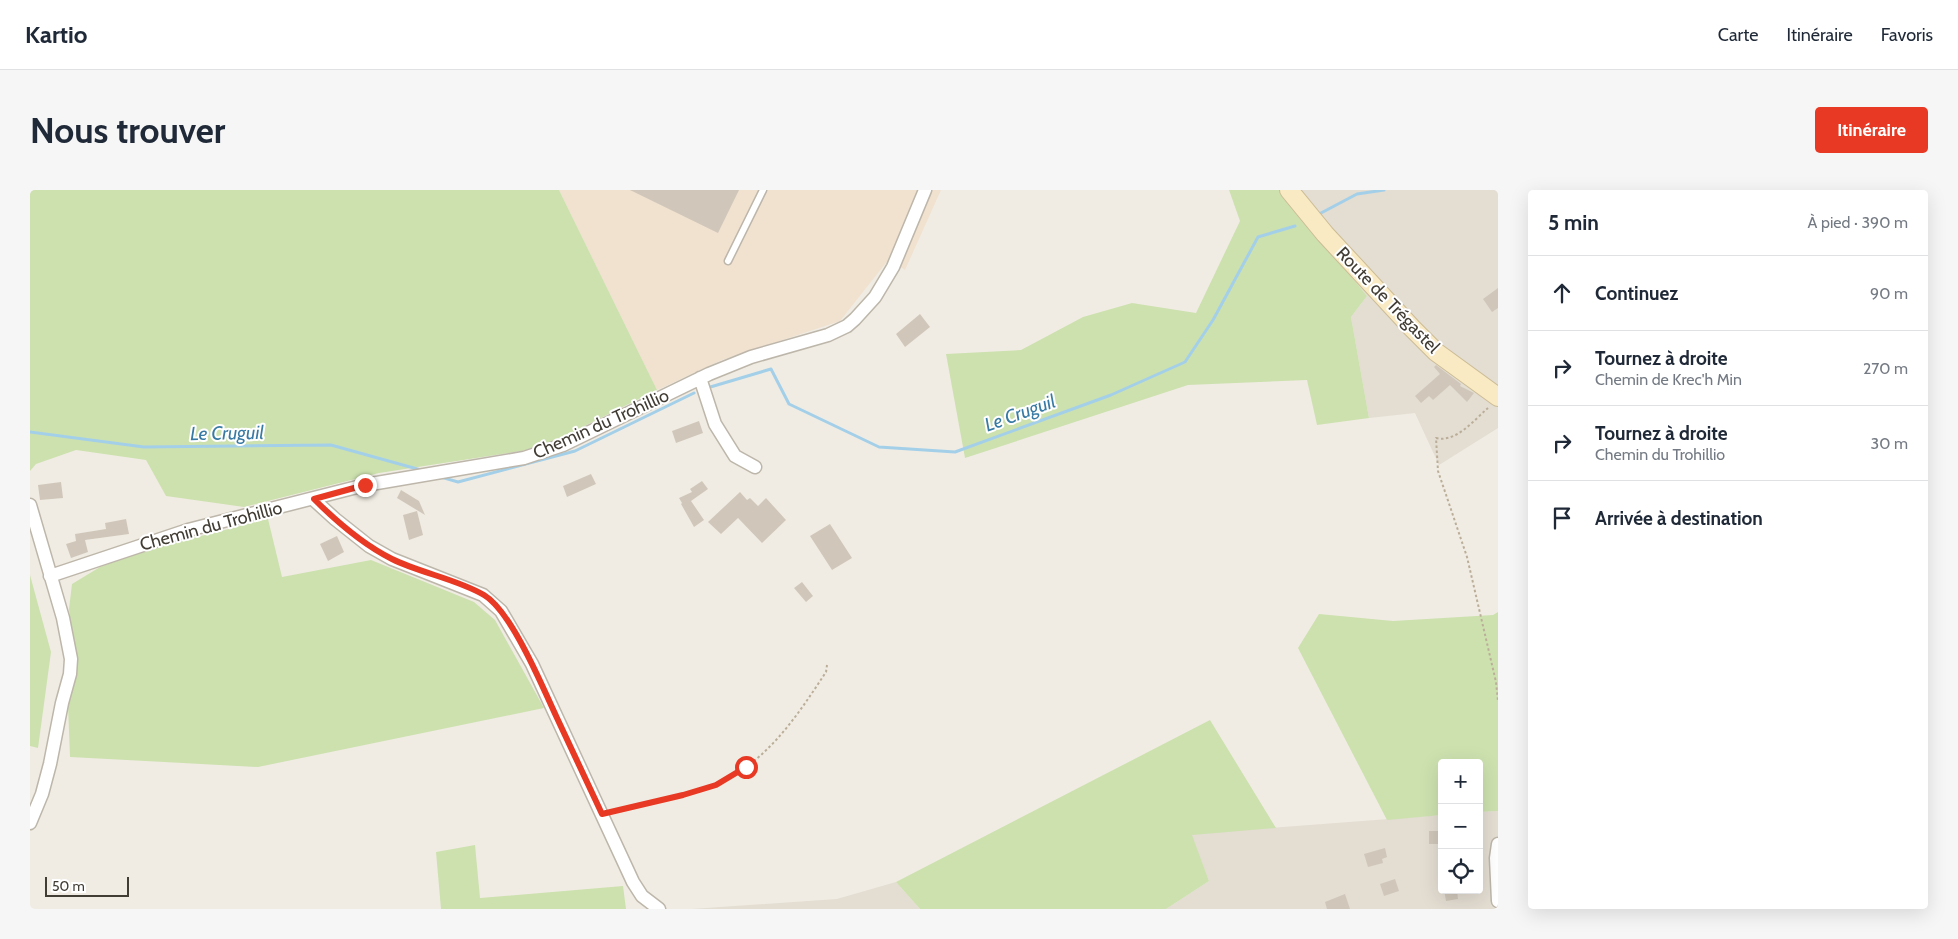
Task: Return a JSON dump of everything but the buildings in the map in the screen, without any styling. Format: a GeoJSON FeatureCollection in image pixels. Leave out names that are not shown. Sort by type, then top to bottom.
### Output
{"type":"FeatureCollection","features":[{"type":"Feature","properties":{"kind":"main road","name":"Route de Trégastel"},"geometry":{"type":"LineString","coordinates":[[1289,190],[1331,241],[1412,328],[1436,352],[1494,401]]}},
{"type":"Feature","properties":{"kind":"street","name":"Chemin du Trohillio"},"geometry":{"type":"LineString","coordinates":[[50,576],[188,530],[365,485],[409,476],[524,458],[563,445],[700,378],[751,357],[828,335],[855,320],[875,297],[893,267],[925,190]]}},
{"type":"Feature","properties":{"kind":"street"},"geometry":{"type":"LineString","coordinates":[[700,378],[715,424],[735,456],[755,467]]}},
{"type":"Feature","properties":{"kind":"street"},"geometry":{"type":"LineString","coordinates":[[314,499],[369,546],[392,559],[472,589],[493,602],[507,620],[532,664],[633,882],[642,896],[659,909]]}},
{"type":"Feature","properties":{"kind":"street"},"geometry":{"type":"LineString","coordinates":[[30,505],[63,618],[71,659],[70,674],[42,794],[30,824]]}},
{"type":"Feature","properties":{"kind":"street"},"geometry":{"type":"LineString","coordinates":[[1498,844],[1496,858],[1498,901]]}},
{"type":"Feature","properties":{"kind":"street"},"geometry":{"type":"LineString","coordinates":[[1491,909],[1498,908]]}},
{"type":"Feature","properties":{"kind":"lane"},"geometry":{"type":"LineString","coordinates":[[728,261],[763,190]]}},
{"type":"Feature","properties":{"kind":"path"},"geometry":{"type":"LineString","coordinates":[[1494,401],[1456,435],[1445,440],[1436,438],[1438,471],[1467,557],[1496,682],[1498,701]]}},
{"type":"Feature","properties":{"kind":"path"},"geometry":{"type":"LineString","coordinates":[[602,814],[683,795],[716,785],[746,767],[776,742],[795,720],[826,672],[827,665]]}},
{"type":"Feature","properties":{"kind":"shaded area"},"geometry":{"type":"Polygon","coordinates":[[[559,190],[941,190],[905,270],[889,259],[840,321],[722,360],[657,390],[559,190]]]}},
{"type":"Feature","properties":{"kind":"shaded area"},"geometry":{"type":"Polygon","coordinates":[[[1282,190],[1498,190],[1498,428],[1439,465],[1415,413],[1369,418],[1351,317],[1367,296],[1282,190]]]}},
{"type":"Feature","properties":{"kind":"shaded area"},"geometry":{"type":"Polygon","coordinates":[[[1498,811],[1498,909],[1166,909],[1209,881],[1191,834],[1438,815],[1438,894],[1483,894],[1483,812],[1498,811]]]}},
{"type":"Feature","properties":{"kind":"shaded area"},"geometry":{"type":"Polygon","coordinates":[[[896,882],[920,909],[692,909],[837,899],[896,882]]]}},
{"type":"Feature","properties":{"kind":"green space"},"geometry":{"type":"Polygon","coordinates":[[[30,190],[559,190],[657,390],[540,448],[379,473],[244,507],[166,496],[146,460],[76,450],[36,464],[30,471],[30,190]]]}},
{"type":"Feature","properties":{"kind":"green space"},"geometry":{"type":"Polygon","coordinates":[[[1229,190],[1282,190],[1367,296],[1351,317],[1369,418],[1317,425],[1307,380],[1188,385],[965,458],[946,354],[1021,350],[1083,317],[1132,303],[1196,313],[1240,221],[1229,190]]]}},
{"type":"Feature","properties":{"kind":"green space"},"geometry":{"type":"Polygon","coordinates":[[[268,519],[282,577],[371,560],[474,602],[495,620],[544,708],[258,767],[70,757],[68,705],[76,668],[69,609],[72,584],[100,567],[150,549],[268,519]]]}},
{"type":"Feature","properties":{"kind":"green space"},"geometry":{"type":"Polygon","coordinates":[[[30,575],[51,652],[38,748],[30,746],[30,575]]]}},
{"type":"Feature","properties":{"kind":"green space"},"geometry":{"type":"Polygon","coordinates":[[[1498,612],[1498,811],[1483,812],[1483,759],[1438,759],[1438,815],[1387,820],[1298,648],[1319,614],[1393,621],[1493,615],[1498,612]]]}},
{"type":"Feature","properties":{"kind":"green space"},"geometry":{"type":"Polygon","coordinates":[[[1210,720],[1276,828],[1192,835],[1209,881],[1166,909],[920,909],[896,882],[1210,720]]]}},
{"type":"Feature","properties":{"kind":"green space"},"geometry":{"type":"Polygon","coordinates":[[[475,845],[480,898],[623,886],[626,909],[441,909],[436,852],[475,845]]]}},
{"type":"Feature","properties":{"kind":"waterway","name":"Le Cruguil"},"geometry":{"type":"LineString","coordinates":[[1321,213],[1357,194],[1384,190]]}},
{"type":"Feature","properties":{"kind":"waterway","name":"Le Cruguil"},"geometry":{"type":"LineString","coordinates":[[707,388],[771,369],[789,404],[879,447],[955,452],[1111,395],[1185,362],[1213,320],[1258,237],[1295,226]]}},
{"type":"Feature","properties":{"kind":"waterway","name":"Le Cruguil"},"geometry":{"type":"LineString","coordinates":[[441,477],[458,482],[575,451],[694,393]]}},
{"type":"Feature","properties":{"kind":"waterway","name":"Le Cruguil"},"geometry":{"type":"LineString","coordinates":[[30,432],[144,447],[331,445],[421,470]]}},
{"type":"Feature","properties":{"kind":"route"},"geometry":{"type":"LineString","coordinates":[[365,485],[314,499],[334,519],[369,546],[392,559],[472,589],[493,602],[507,620],[532,664],[602,814],[683,795],[716,785],[746,767]]}}]}
